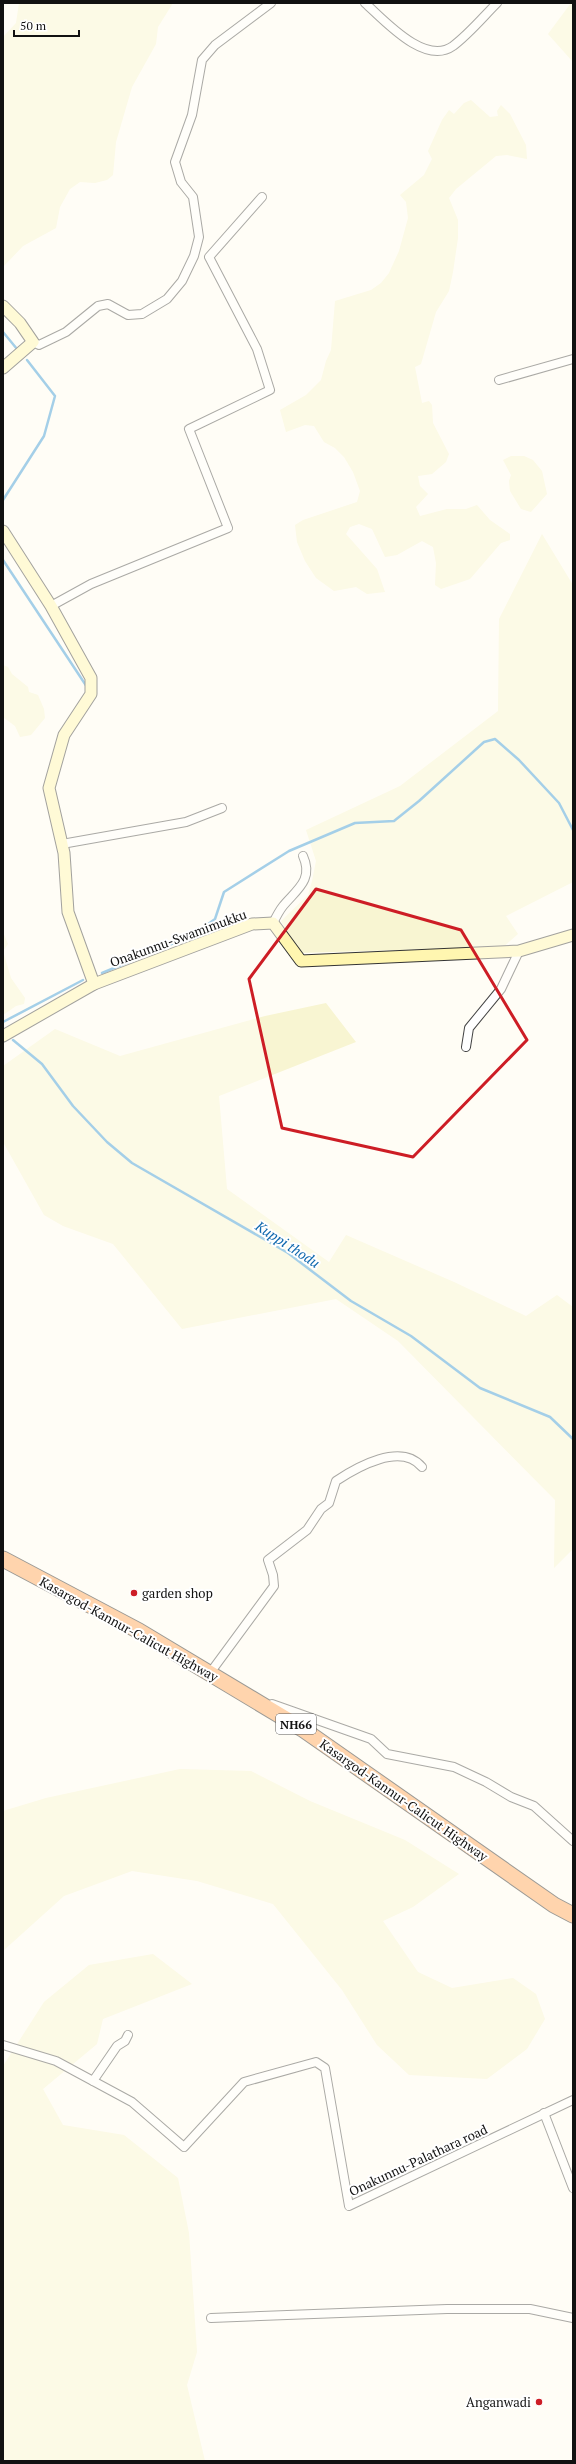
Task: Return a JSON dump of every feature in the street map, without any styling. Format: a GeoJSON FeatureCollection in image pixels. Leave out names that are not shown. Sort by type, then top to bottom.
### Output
{"type":"FeatureCollection","features":[{"type":"Feature","properties":{"kind":"highway","name":"Kasargod-Kannur-Calicut Highway"},"geometry":{"type":"LineString","coordinates":[[3,1559],[139,1631],[210,1672],[304,1730],[554,1905],[573,1915]]}},
{"type":"Feature","properties":{"kind":"street"},"geometry":{"type":"LineString","coordinates":[[3,306],[20,323],[34,342],[40,345],[56,339],[98,306],[108,304],[128,315],[142,314],[167,299],[182,281],[194,256],[199,238],[193,197],[181,182],[175,162],[192,115],[202,60],[215,45],[271,3]]}},
{"type":"Feature","properties":{"kind":"street"},"geometry":{"type":"LineString","coordinates":[[364,3],[416,45],[429,52],[439,52],[454,45],[497,3]]}},
{"type":"Feature","properties":{"kind":"street"},"geometry":{"type":"LineString","coordinates":[[51,606],[91,584],[228,528],[188,429],[270,390],[257,349],[210,257],[262,196]]}},
{"type":"Feature","properties":{"kind":"street"},"geometry":{"type":"LineString","coordinates":[[3,368],[34,342]]}},
{"type":"Feature","properties":{"kind":"street"},"geometry":{"type":"LineString","coordinates":[[500,380],[573,359]]}},
{"type":"Feature","properties":{"kind":"street"},"geometry":{"type":"LineString","coordinates":[[3,530],[51,606],[91,678],[91,694],[64,734],[49,788],[62,844],[68,912],[94,984]]}},
{"type":"Feature","properties":{"kind":"street"},"geometry":{"type":"LineString","coordinates":[[62,844],[186,822],[222,808]]}},
{"type":"Feature","properties":{"kind":"street"},"geometry":{"type":"LineString","coordinates":[[303,856],[306,862],[306,879],[302,888],[282,907],[273,923],[301,961],[519,951],[573,936]]}},
{"type":"Feature","properties":{"kind":"street","name":"Onakunnu-Swamimukku"},"geometry":{"type":"LineString","coordinates":[[3,1036],[94,984],[252,924],[273,923]]}},
{"type":"Feature","properties":{"kind":"street"},"geometry":{"type":"LineString","coordinates":[[466,1047],[469,1028],[502,989],[519,951]]}},
{"type":"Feature","properties":{"kind":"street"},"geometry":{"type":"LineString","coordinates":[[210,1672],[274,1586],[273,1575],[268,1560],[307,1530],[321,1509],[329,1503],[336,1480],[359,1467],[385,1458],[400,1456],[416,1459],[422,1466]]}},
{"type":"Feature","properties":{"kind":"street"},"geometry":{"type":"LineString","coordinates":[[252,1698],[371,1739],[387,1754],[454,1767],[486,1782],[511,1797],[534,1806],[573,1841]]}},
{"type":"Feature","properties":{"kind":"street"},"geometry":{"type":"LineString","coordinates":[[93,2081],[117,2046],[126,2041],[128,2036]]}},
{"type":"Feature","properties":{"kind":"street","name":"Onakunnu-Palathara road"},"geometry":{"type":"LineString","coordinates":[[3,2045],[56,2061],[132,2102],[184,2147],[244,2082],[316,2062],[325,2068],[349,2206],[573,2100]]}},
{"type":"Feature","properties":{"kind":"street"},"geometry":{"type":"LineString","coordinates":[[544,2113],[573,2188]]}},
{"type":"Feature","properties":{"kind":"street"},"geometry":{"type":"LineString","coordinates":[[211,2318],[447,2309],[530,2309],[573,2318]]}},
{"type":"Feature","properties":{"kind":"highlighted area"},"geometry":{"type":"Polygon","coordinates":[[[316,889],[461,930],[527,1040],[413,1157],[282,1128],[249,979],[316,889]]]}},
{"type":"Feature","properties":{"kind":"shaded area"},"geometry":{"type":"Polygon","coordinates":[[[19,3],[173,3],[158,27],[156,44],[132,87],[116,142],[113,175],[107,180],[95,183],[80,182],[70,189],[60,207],[56,228],[23,246],[3,267],[3,37],[16,23],[19,3]]]}},
{"type":"Feature","properties":{"kind":"shaded area"},"geometry":{"type":"Polygon","coordinates":[[[571,3],[573,3],[573,62],[548,34],[571,3]]]}},
{"type":"Feature","properties":{"kind":"shaded area"},"geometry":{"type":"Polygon","coordinates":[[[471,100],[490,117],[498,116],[497,111],[501,105],[510,114],[526,145],[527,159],[507,155],[496,156],[456,189],[449,198],[458,220],[458,238],[453,272],[449,291],[436,312],[421,364],[415,367],[422,403],[429,401],[432,405],[433,423],[449,454],[446,462],[432,474],[418,476],[420,486],[428,494],[416,507],[420,516],[447,509],[466,509],[477,505],[490,520],[510,534],[510,540],[501,543],[470,579],[441,589],[435,585],[436,563],[433,547],[422,541],[397,555],[385,557],[372,529],[359,524],[350,527],[346,534],[377,569],[385,592],[367,594],[356,587],[334,591],[316,578],[305,561],[297,542],[295,525],[303,520],[357,502],[360,491],[353,472],[344,457],[335,448],[324,442],[314,426],[305,425],[286,432],[280,410],[306,395],[321,380],[326,361],[331,350],[335,301],[371,290],[381,283],[389,273],[399,251],[408,218],[406,202],[400,195],[424,175],[432,159],[428,151],[442,120],[449,110],[454,114],[464,103],[471,100]]]}},
{"type":"Feature","properties":{"kind":"shaded area"},"geometry":{"type":"Polygon","coordinates":[[[511,456],[524,456],[533,460],[542,471],[547,494],[531,512],[521,509],[510,491],[509,481],[511,475],[503,460],[511,456]]]}},
{"type":"Feature","properties":{"kind":"shaded area"},"geometry":{"type":"Polygon","coordinates":[[[542,534],[573,585],[573,882],[506,916],[518,934],[503,947],[299,953],[281,921],[308,895],[312,881],[316,861],[306,830],[400,786],[498,711],[499,619],[542,534]]]}},
{"type":"Feature","properties":{"kind":"shaded area"},"geometry":{"type":"Polygon","coordinates":[[[3,665],[8,667],[12,674],[28,687],[29,692],[38,695],[44,709],[45,718],[31,735],[20,737],[15,726],[3,717],[3,665]]]}},
{"type":"Feature","properties":{"kind":"shaded area"},"geometry":{"type":"Polygon","coordinates":[[[3,932],[8,944],[3,951],[3,932]]]}},
{"type":"Feature","properties":{"kind":"shaded area"},"geometry":{"type":"Polygon","coordinates":[[[3,951],[11,978],[25,998],[24,1004],[16,1006],[3,1015],[3,951]]]}},
{"type":"Feature","properties":{"kind":"shaded area"},"geometry":{"type":"Polygon","coordinates":[[[326,1003],[356,1042],[219,1096],[227,1189],[329,1262],[346,1235],[454,1282],[526,1316],[557,1295],[573,1307],[573,1549],[554,1568],[555,1500],[398,1341],[336,1299],[182,1329],[113,1244],[63,1226],[44,1215],[3,1142],[3,1066],[55,1029],[120,1056],[265,1016],[326,1003]]]}},
{"type":"Feature","properties":{"kind":"shaded area"},"geometry":{"type":"Polygon","coordinates":[[[180,1769],[251,1771],[310,1801],[405,1840],[459,1874],[413,1907],[383,1921],[418,1972],[452,1988],[513,1978],[536,1994],[545,2019],[527,2049],[487,2079],[409,2075],[377,2045],[342,1990],[273,1904],[197,1881],[132,1871],[64,1896],[3,1951],[3,1811],[46,1798],[180,1769]]]}},
{"type":"Feature","properties":{"kind":"shaded area"},"geometry":{"type":"Polygon","coordinates":[[[153,1954],[192,1984],[103,2019],[97,2044],[43,2089],[63,2125],[124,2135],[178,2178],[189,2233],[197,2352],[187,2385],[205,2461],[3,2461],[3,2066],[44,2002],[89,1965],[153,1954]]]}},
{"type":"Feature","properties":{"kind":"waterway"},"geometry":{"type":"LineString","coordinates":[[3,332],[17,349]]}},
{"type":"Feature","properties":{"kind":"waterway"},"geometry":{"type":"LineString","coordinates":[[3,500],[44,436],[55,396],[27,360]]}},
{"type":"Feature","properties":{"kind":"waterway"},"geometry":{"type":"LineString","coordinates":[[3,560],[87,687]]}},
{"type":"Feature","properties":{"kind":"waterway"},"geometry":{"type":"LineString","coordinates":[[102,973],[193,935],[215,919],[224,892],[289,851],[355,823],[394,821],[419,801],[484,742],[495,739],[519,760],[559,803],[573,830]]}},
{"type":"Feature","properties":{"kind":"waterway"},"geometry":{"type":"LineString","coordinates":[[3,1022],[83,980]]}},
{"type":"Feature","properties":{"kind":"waterway","name":"Kuppi thodu"},"geometry":{"type":"LineString","coordinates":[[13,1040],[42,1064],[73,1106],[107,1142],[132,1163],[288,1253],[351,1301],[411,1336],[480,1388],[550,1417],[573,1439]]}},
{"type":"Feature","properties":{"kind":"place","name":"garden shop"},"geometry":{"type":"Point","coordinates":[134,1593]}},
{"type":"Feature","properties":{"kind":"place","name":"Anganwadi"},"geometry":{"type":"Point","coordinates":[539,2402]}}]}
